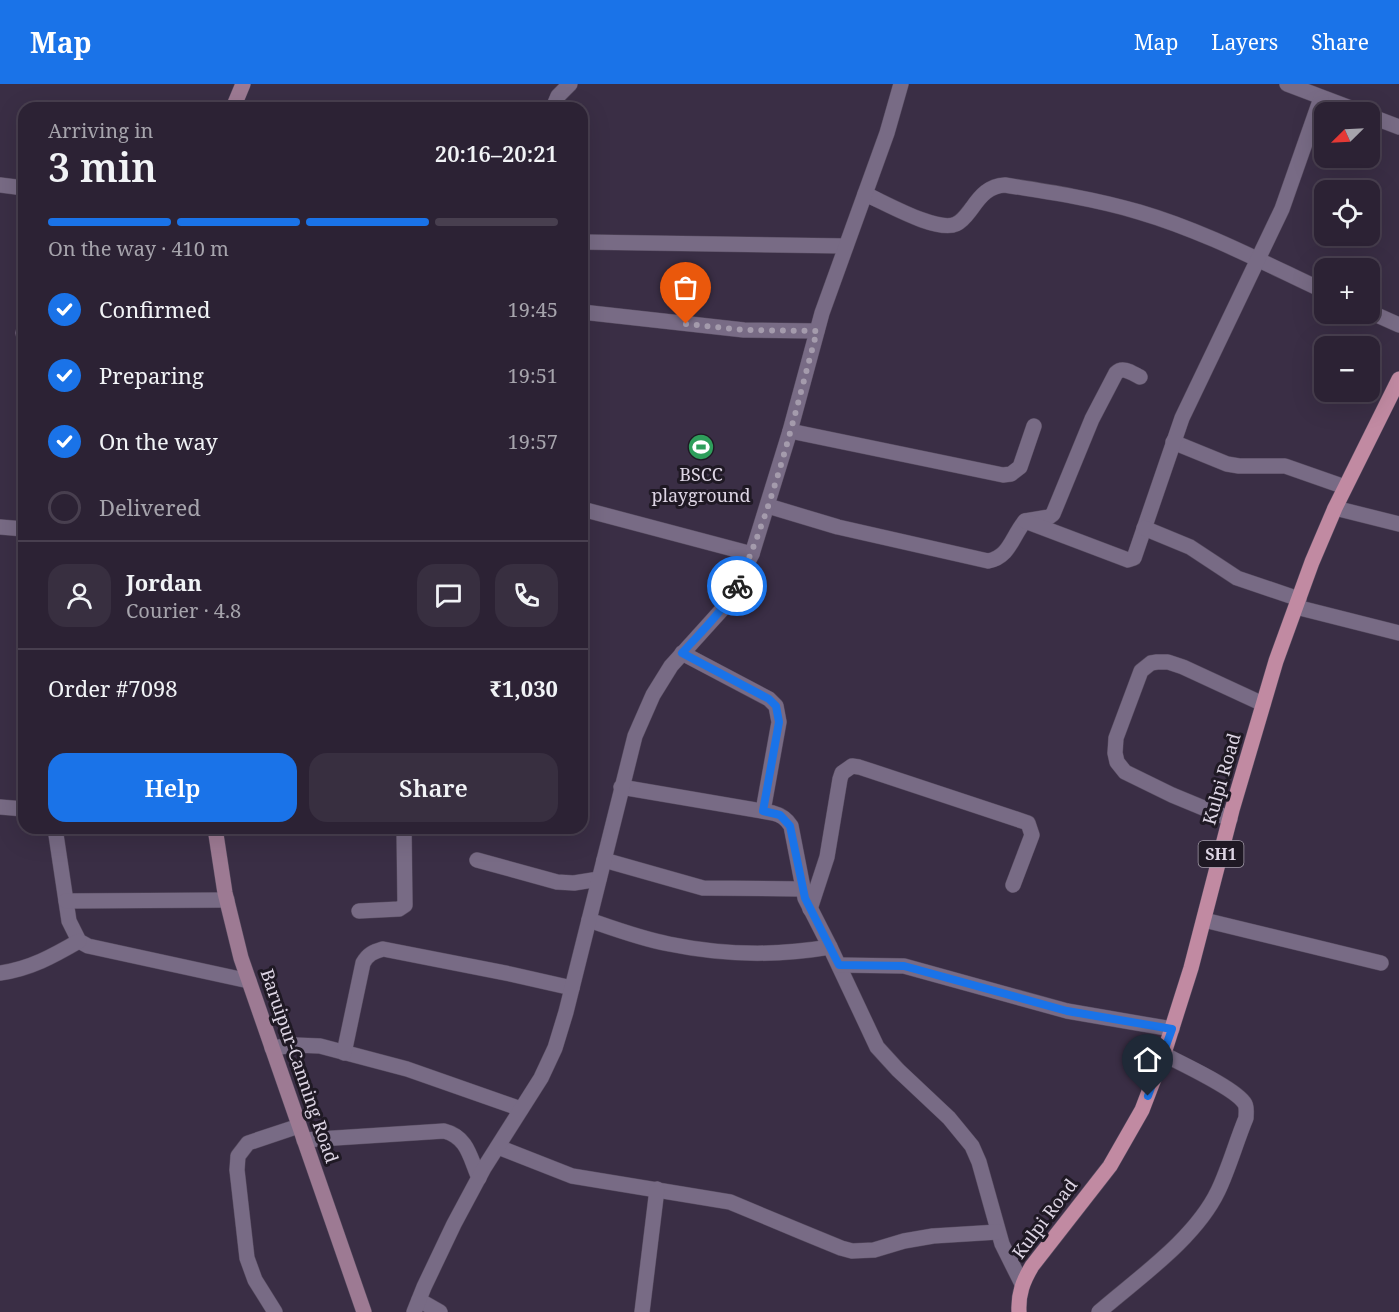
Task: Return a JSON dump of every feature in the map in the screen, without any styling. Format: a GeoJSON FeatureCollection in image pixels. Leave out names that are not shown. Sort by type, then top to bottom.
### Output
{"type":"FeatureCollection","features":[{"type":"Feature","properties":{"kind":"main road"},"geometry":{"type":"LineString","coordinates":[[236,102],[243,84]]}},
{"type":"Feature","properties":{"kind":"main road","name":"Kulpi Road"},"geometry":{"type":"LineString","coordinates":[[1019,1312],[1018,1302],[1022,1284],[1047,1245],[1110,1166],[1142,1110],[1172,1029],[1276,661],[1335,508],[1399,379]]}},
{"type":"Feature","properties":{"kind":"main road","name":"Baruipur-Canning Road"},"geometry":{"type":"LineString","coordinates":[[216,834],[227,900],[241,958],[364,1312]]}},
{"type":"Feature","properties":{"kind":"street"},"geometry":{"type":"LineString","coordinates":[[556,102],[558,96],[570,84]]}},
{"type":"Feature","properties":{"kind":"street"},"geometry":{"type":"LineString","coordinates":[[440,1312],[417,1306],[454,1224],[520,1109],[541,1078],[555,1048],[621,788],[641,721],[665,675],[727,604],[752,554],[790,431],[817,331],[887,133],[901,84]]}},
{"type":"Feature","properties":{"kind":"street"},"geometry":{"type":"LineString","coordinates":[[1287,84],[1332,102]]}},
{"type":"Feature","properties":{"kind":"street"},"geometry":{"type":"LineString","coordinates":[[1024,521],[1130,560],[1135,556],[1182,418],[1282,209],[1321,98]]}},
{"type":"Feature","properties":{"kind":"street"},"geometry":{"type":"LineString","coordinates":[[1380,120],[1399,127]]}},
{"type":"Feature","properties":{"kind":"street"},"geometry":{"type":"LineString","coordinates":[[865,194],[922,220],[947,226],[957,224],[988,190],[997,185],[1005,184],[1068,194],[1141,212],[1202,234],[1314,286]]}},
{"type":"Feature","properties":{"kind":"street"},"geometry":{"type":"LineString","coordinates":[[0,185],[18,187]]}},
{"type":"Feature","properties":{"kind":"street"},"geometry":{"type":"LineString","coordinates":[[588,242],[846,246]]}},
{"type":"Feature","properties":{"kind":"street"},"geometry":{"type":"LineString","coordinates":[[588,313],[744,330],[817,331]]}},
{"type":"Feature","properties":{"kind":"street"},"geometry":{"type":"LineString","coordinates":[[1380,316],[1399,325]]}},
{"type":"Feature","properties":{"kind":"street"},"geometry":{"type":"LineString","coordinates":[[768,506],[838,527],[988,561],[998,558],[1006,551],[1024,521],[1049,517],[1053,514],[1092,419],[1118,370],[1125,370],[1140,377]]}},
{"type":"Feature","properties":{"kind":"street"},"geometry":{"type":"LineString","coordinates":[[790,431],[1003,475],[1011,474],[1020,467],[1034,426]]}},
{"type":"Feature","properties":{"kind":"street"},"geometry":{"type":"LineString","coordinates":[[1173,442],[1227,464],[1285,466],[1345,487]]}},
{"type":"Feature","properties":{"kind":"street"},"geometry":{"type":"LineString","coordinates":[[1335,508],[1399,524]]}},
{"type":"Feature","properties":{"kind":"street"},"geometry":{"type":"LineString","coordinates":[[588,511],[752,554]]}},
{"type":"Feature","properties":{"kind":"street"},"geometry":{"type":"LineString","coordinates":[[0,527],[18,528]]}},
{"type":"Feature","properties":{"kind":"street"},"geometry":{"type":"LineString","coordinates":[[1144,528],[1190,547],[1237,578],[1297,603],[1399,633]]}},
{"type":"Feature","properties":{"kind":"street"},"geometry":{"type":"LineString","coordinates":[[682,653],[769,699],[776,706],[779,722],[763,811]]}},
{"type":"Feature","properties":{"kind":"street"},"geometry":{"type":"LineString","coordinates":[[1230,819],[1125,772],[1117,762],[1116,738],[1141,671],[1151,663],[1168,662],[1183,666],[1263,704]]}},
{"type":"Feature","properties":{"kind":"street"},"geometry":{"type":"LineString","coordinates":[[810,909],[827,857],[840,779],[842,773],[852,766],[1028,823],[1032,835],[1013,885]]}},
{"type":"Feature","properties":{"kind":"street"},"geometry":{"type":"LineString","coordinates":[[621,788],[763,811],[780,815],[790,826],[802,889],[877,1047],[949,1118],[972,1146],[980,1162],[1002,1244],[1022,1284]]}},
{"type":"Feature","properties":{"kind":"street"},"geometry":{"type":"LineString","coordinates":[[0,807],[18,808]]}},
{"type":"Feature","properties":{"kind":"street"},"geometry":{"type":"LineString","coordinates":[[56,834],[69,921],[79,941],[88,946],[249,981]]}},
{"type":"Feature","properties":{"kind":"street"},"geometry":{"type":"LineString","coordinates":[[359,911],[399,909],[405,905],[404,834]]}},
{"type":"Feature","properties":{"kind":"street"},"geometry":{"type":"LineString","coordinates":[[477,860],[557,882],[574,883],[599,879]]}},
{"type":"Feature","properties":{"kind":"street"},"geometry":{"type":"LineString","coordinates":[[604,860],[703,888],[802,889]]}},
{"type":"Feature","properties":{"kind":"street"},"geometry":{"type":"LineString","coordinates":[[66,901],[227,900]]}},
{"type":"Feature","properties":{"kind":"street"},"geometry":{"type":"LineString","coordinates":[[589,920],[668,944],[740,953],[807,951],[830,947]]}},
{"type":"Feature","properties":{"kind":"street"},"geometry":{"type":"LineString","coordinates":[[1204,920],[1381,963]]}},
{"type":"Feature","properties":{"kind":"street"},"geometry":{"type":"LineString","coordinates":[[0,973],[42,962],[79,941]]}},
{"type":"Feature","properties":{"kind":"street"},"geometry":{"type":"LineString","coordinates":[[344,1053],[363,963],[374,951],[384,950],[572,988]]}},
{"type":"Feature","properties":{"kind":"street"},"geometry":{"type":"LineString","coordinates":[[839,965],[904,966],[1067,1011],[1172,1029]]}},
{"type":"Feature","properties":{"kind":"street"},"geometry":{"type":"LineString","coordinates":[[272,1048],[309,1045],[344,1053],[407,1069],[520,1109]]}},
{"type":"Feature","properties":{"kind":"street"},"geometry":{"type":"LineString","coordinates":[[1098,1312],[1171,1249],[1204,1213],[1217,1192],[1246,1118],[1247,1110],[1244,1102],[1234,1093],[1163,1054]]}},
{"type":"Feature","properties":{"kind":"street"},"geometry":{"type":"LineString","coordinates":[[275,1312],[255,1280],[247,1258],[237,1170],[238,1156],[248,1143],[302,1133],[444,1131],[459,1137],[464,1143],[479,1178]]}},
{"type":"Feature","properties":{"kind":"street"},"geometry":{"type":"LineString","coordinates":[[498,1147],[564,1174],[741,1205],[802,1233],[852,1251],[874,1250],[904,1241],[933,1236],[998,1232]]}},
{"type":"Feature","properties":{"kind":"street"},"geometry":{"type":"LineString","coordinates":[[642,1312],[657,1190]]}},
{"type":"Feature","properties":{"kind":"way so far"},"geometry":{"type":"LineString","coordinates":[[686,324],[744,330],[817,331],[768,506],[752,554],[737,586]]}},
{"type":"Feature","properties":{"kind":"place","name":"BSCC playground"},"geometry":{"type":"Point","coordinates":[701,447]}},
{"type":"Feature","properties":{"kind":"route"},"geometry":{"type":"LineString","coordinates":[[737,586],[727,604],[682,653],[769,699],[776,706],[779,722],[763,811],[780,815],[788,821],[805,898],[839,965],[883,964],[916,968],[1011,997],[1091,1017],[1172,1029],[1148,1096]]}}]}
